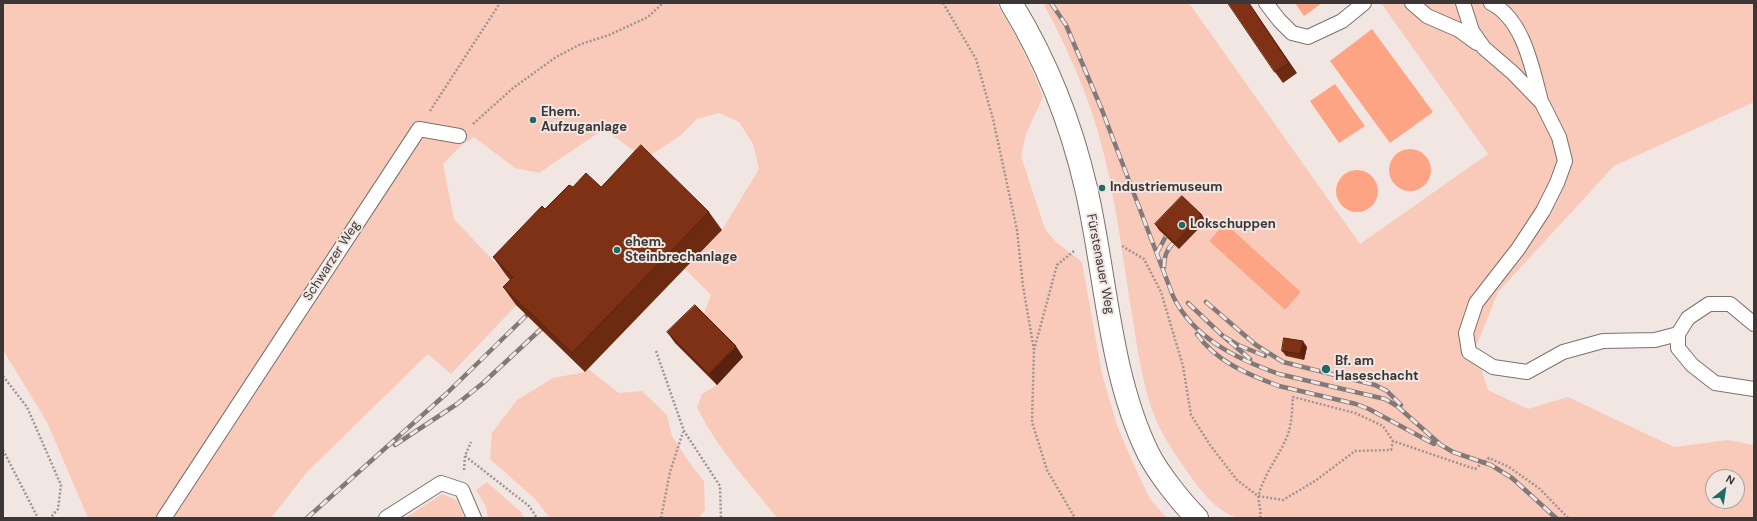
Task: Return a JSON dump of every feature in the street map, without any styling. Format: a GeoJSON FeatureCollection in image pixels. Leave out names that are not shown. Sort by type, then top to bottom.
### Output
{"type":"FeatureCollection","features":[{"type":"Feature","properties":{"kind":"street","name":"Fürstenauer Weg"},"geometry":{"type":"LineString","coordinates":[[1012,3],[1039,53],[1068,124],[1086,189],[1120,370],[1135,423],[1149,454],[1173,489],[1197,518]]}},
{"type":"Feature","properties":{"kind":"lane"},"geometry":{"type":"LineString","coordinates":[[1266,3],[1279,20],[1292,33],[1308,37],[1342,21],[1364,3]]}},
{"type":"Feature","properties":{"kind":"lane"},"geometry":{"type":"LineString","coordinates":[[1412,3],[1427,16],[1459,30],[1484,48],[1512,72],[1542,103]]}},
{"type":"Feature","properties":{"kind":"lane"},"geometry":{"type":"LineString","coordinates":[[1463,3],[1472,31],[1484,48]]}},
{"type":"Feature","properties":{"kind":"lane"},"geometry":{"type":"LineString","coordinates":[[1491,3],[1500,8],[1518,31],[1532,67],[1542,103],[1559,137],[1565,161],[1557,183],[1543,211],[1518,249],[1476,303],[1466,333],[1469,352],[1493,367],[1527,372],[1563,352],[1603,341],[1655,340],[1678,334]]}},
{"type":"Feature","properties":{"kind":"lane"},"geometry":{"type":"LineString","coordinates":[[419,129],[459,136]]}},
{"type":"Feature","properties":{"kind":"lane","name":"Schwarzer Weg"},"geometry":{"type":"LineString","coordinates":[[164,518],[419,129]]}},
{"type":"Feature","properties":{"kind":"lane"},"geometry":{"type":"LineString","coordinates":[[1754,324],[1730,304],[1709,304],[1688,318],[1678,334],[1678,348],[1692,364],[1715,383],[1754,389]]}},
{"type":"Feature","properties":{"kind":"lane"},"geometry":{"type":"LineString","coordinates":[[386,518],[442,483],[462,490],[474,518]]}},
{"type":"Feature","properties":{"kind":"path"},"geometry":{"type":"LineString","coordinates":[[419,129],[500,3]]}},
{"type":"Feature","properties":{"kind":"path"},"geometry":{"type":"LineString","coordinates":[[459,136],[513,88],[556,57],[581,44],[609,35],[648,17],[663,3]]}},
{"type":"Feature","properties":{"kind":"path"},"geometry":{"type":"LineString","coordinates":[[943,3],[976,58],[993,119],[1017,230],[1023,286],[1034,350],[1032,422],[1047,470],[1075,518]]}},
{"type":"Feature","properties":{"kind":"path"},"geometry":{"type":"LineString","coordinates":[[1034,350],[1057,265],[1069,254],[1096,239]]}},
{"type":"Feature","properties":{"kind":"path"},"geometry":{"type":"LineString","coordinates":[[1120,245],[1144,259],[1161,292],[1183,366],[1191,415],[1210,445],[1236,480],[1258,496],[1283,500],[1315,481],[1355,450],[1391,450],[1393,441]]}},
{"type":"Feature","properties":{"kind":"path"},"geometry":{"type":"LineString","coordinates":[[656,351],[684,431],[720,486],[721,518]]}},
{"type":"Feature","properties":{"kind":"path"},"geometry":{"type":"LineString","coordinates":[[3,376],[27,407],[61,485],[58,509],[50,518]]}},
{"type":"Feature","properties":{"kind":"path"},"geometry":{"type":"LineString","coordinates":[[1260,518],[1262,511],[1258,496],[1268,470],[1285,440],[1289,429],[1293,397],[1355,413],[1383,426],[1393,441],[1475,469],[1489,458],[1503,464],[1540,489],[1568,518]]}},
{"type":"Feature","properties":{"kind":"path"},"geometry":{"type":"LineString","coordinates":[[661,518],[670,472],[684,431]]}},
{"type":"Feature","properties":{"kind":"path"},"geometry":{"type":"LineString","coordinates":[[462,490],[465,456],[471,442]]}},
{"type":"Feature","properties":{"kind":"path"},"geometry":{"type":"LineString","coordinates":[[3,450],[38,518]]}},
{"type":"Feature","properties":{"kind":"path"},"geometry":{"type":"LineString","coordinates":[[465,456],[529,506],[537,518]]}},
{"type":"Feature","properties":{"kind":"shaded area"},"geometry":{"type":"Polygon","coordinates":[[[3,3],[996,3],[1022,48],[1043,97],[1026,134],[1021,156],[1045,229],[1056,242],[1082,262],[1102,374],[1117,425],[1150,499],[1167,518],[777,518],[734,465],[714,437],[697,407],[702,394],[717,385],[743,357],[703,316],[711,295],[685,269],[722,230],[759,169],[753,144],[739,122],[719,113],[697,119],[681,135],[645,159],[604,129],[539,173],[515,168],[474,137],[462,145],[443,164],[454,219],[526,295],[451,374],[428,354],[307,472],[271,518],[88,518],[47,422],[3,350],[3,3]]]}},
{"type":"Feature","properties":{"kind":"shaded area"},"geometry":{"type":"Polygon","coordinates":[[[1043,3],[1189,3],[1360,244],[1488,154],[1381,3],[1754,3],[1754,102],[1614,166],[1498,292],[1475,349],[1488,390],[1528,409],[1568,397],[1674,447],[1728,440],[1754,445],[1754,518],[1237,518],[1223,511],[1206,496],[1181,463],[1163,435],[1151,408],[1139,358],[1121,241],[1106,163],[1095,121],[1072,61],[1043,3]],[[1225,223],[1209,241],[1285,310],[1301,292],[1225,223]]]}},
{"type":"Feature","properties":{"kind":"shaded area"},"geometry":{"type":"Polygon","coordinates":[[[1295,3],[1322,3],[1304,16],[1295,3]]]}},
{"type":"Feature","properties":{"kind":"shaded area"},"geometry":{"type":"Polygon","coordinates":[[[1372,29],[1433,112],[1390,143],[1330,61],[1372,29]]]}},
{"type":"Feature","properties":{"kind":"shaded area"},"geometry":{"type":"Polygon","coordinates":[[[1335,84],[1365,126],[1339,143],[1310,101],[1335,84]]]}},
{"type":"Feature","properties":{"kind":"shaded area"},"geometry":{"type":"Polygon","coordinates":[[[1406,149],[1414,149],[1425,155],[1431,166],[1431,174],[1425,185],[1414,191],[1406,191],[1395,185],[1389,174],[1389,166],[1395,155],[1406,149]]]}},
{"type":"Feature","properties":{"kind":"shaded area"},"geometry":{"type":"Polygon","coordinates":[[[1353,170],[1361,170],[1372,176],[1378,187],[1378,195],[1372,206],[1361,212],[1353,212],[1342,206],[1336,195],[1336,187],[1342,176],[1353,170]]]}},
{"type":"Feature","properties":{"kind":"shaded area"},"geometry":{"type":"Polygon","coordinates":[[[1225,223],[1301,292],[1285,310],[1209,241],[1225,223]]]}},
{"type":"Feature","properties":{"kind":"shaded area"},"geometry":{"type":"Polygon","coordinates":[[[588,369],[619,393],[642,391],[667,415],[672,436],[689,462],[704,481],[705,510],[699,518],[550,518],[534,498],[490,459],[492,433],[517,400],[553,378],[585,372],[588,369]]]}},
{"type":"Feature","properties":{"kind":"shaded area"},"geometry":{"type":"Polygon","coordinates":[[[487,482],[521,512],[524,518],[488,518],[486,507],[476,490],[487,482]]]}},
{"type":"Feature","properties":{"kind":"shaded area"},"geometry":{"type":"Polygon","coordinates":[[[442,494],[457,500],[464,518],[405,518],[442,494]]]}},
{"type":"Feature","properties":{"kind":"building"},"geometry":{"type":"Polygon","coordinates":[[[1228,3],[1249,3],[1289,63],[1275,72],[1228,3]]]}},
{"type":"Feature","properties":{"kind":"building","name":"ehem. Steinbrechanlage"},"geometry":{"type":"Polygon","coordinates":[[[641,145],[709,212],[572,353],[503,287],[513,277],[493,257],[542,206],[545,209],[569,185],[573,187],[586,173],[601,187],[641,145]]]}},
{"type":"Feature","properties":{"kind":"building","name":"Lokschuppen"},"geometry":{"type":"Polygon","coordinates":[[[1182,196],[1202,215],[1175,243],[1155,224],[1182,196]]]}},
{"type":"Feature","properties":{"kind":"building"},"geometry":{"type":"Polygon","coordinates":[[[695,305],[736,346],[709,374],[667,332],[695,305]]]}},
{"type":"Feature","properties":{"kind":"building"},"geometry":{"type":"Polygon","coordinates":[[[1284,338],[1303,341],[1300,354],[1282,351],[1284,338]]]}},
{"type":"Feature","properties":{"kind":"railway"},"geometry":{"type":"LineString","coordinates":[[1051,3],[1066,25],[1102,110],[1173,296],[1192,324],[1204,335],[1232,354],[1263,368],[1279,374],[1385,399],[1397,406],[1441,445],[1453,452],[1491,465],[1512,478],[1556,518]]}},
{"type":"Feature","properties":{"kind":"railway"},"geometry":{"type":"LineString","coordinates":[[1157,253],[1166,236]]}},
{"type":"Feature","properties":{"kind":"railway"},"geometry":{"type":"LineString","coordinates":[[1164,267],[1166,254],[1173,243]]}},
{"type":"Feature","properties":{"kind":"railway"},"geometry":{"type":"LineString","coordinates":[[1206,302],[1256,345],[1283,362],[1375,385],[1387,391],[1401,405]]}},
{"type":"Feature","properties":{"kind":"railway"},"geometry":{"type":"LineString","coordinates":[[1188,303],[1223,336]]}},
{"type":"Feature","properties":{"kind":"railway"},"geometry":{"type":"LineString","coordinates":[[307,518],[446,394],[527,315]]}},
{"type":"Feature","properties":{"kind":"railway"},"geometry":{"type":"LineString","coordinates":[[395,445],[457,404],[483,383],[541,329]]}},
{"type":"Feature","properties":{"kind":"railway"},"geometry":{"type":"LineString","coordinates":[[1197,334],[1204,344],[1213,352],[1245,372],[1279,386],[1356,404],[1369,409],[1434,444]]}},
{"type":"Feature","properties":{"kind":"railway"},"geometry":{"type":"LineString","coordinates":[[1250,359],[1223,336],[1238,345],[1265,356]]}},
{"type":"Feature","properties":{"kind":"place","name":"Ehem. Aufzuganlage"},"geometry":{"type":"Point","coordinates":[533,120]}},
{"type":"Feature","properties":{"kind":"place","name":"Industriemuseum"},"geometry":{"type":"Point","coordinates":[1102,188]}},
{"type":"Feature","properties":{"kind":"place","name":"Lokschuppen"},"geometry":{"type":"Point","coordinates":[1182,225]}},
{"type":"Feature","properties":{"kind":"place","name":"ehem. Steinbrechanlage"},"geometry":{"type":"Point","coordinates":[617,250]}},
{"type":"Feature","properties":{"kind":"place","name":"Bf. am Haseschacht"},"geometry":{"type":"Point","coordinates":[1326,369]}}]}
